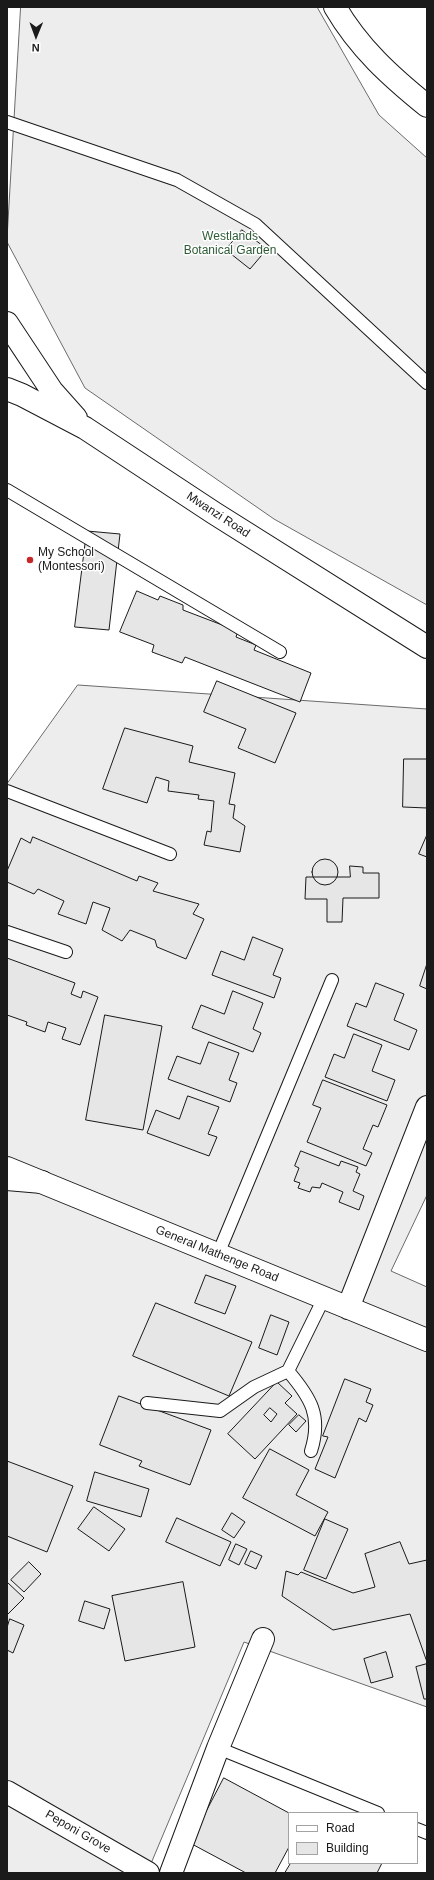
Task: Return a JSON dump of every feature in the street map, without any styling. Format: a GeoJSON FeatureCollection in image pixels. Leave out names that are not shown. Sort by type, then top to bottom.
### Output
{"type":"FeatureCollection","features":[{"type":"Feature","properties":{"kind":"street"},"geometry":{"type":"LineString","coordinates":[[335,7],[365,50],[396,81],[427,106]]}},
{"type":"Feature","properties":{"kind":"street"},"geometry":{"type":"LineString","coordinates":[[7,323],[52,391],[85,428]]}},
{"type":"Feature","properties":{"kind":"street","name":"Mwanzi Road"},"geometry":{"type":"LineString","coordinates":[[7,388],[22,394],[85,428],[214,513],[427,647]]}},
{"type":"Feature","properties":{"kind":"street"},"geometry":{"type":"LineString","coordinates":[[348,1308],[427,1107]]}},
{"type":"Feature","properties":{"kind":"street","name":"General Mathenge Road"},"geometry":{"type":"LineString","coordinates":[[7,1168],[427,1340]]}},
{"type":"Feature","properties":{"kind":"street"},"geometry":{"type":"LineString","coordinates":[[7,1179],[42,1182]]}},
{"type":"Feature","properties":{"kind":"street"},"geometry":{"type":"LineString","coordinates":[[172,1873],[218,1748],[263,1639]]}},
{"type":"Feature","properties":{"kind":"street","name":"Peponi Grove"},"geometry":{"type":"LineString","coordinates":[[8,1794],[148,1873]]}},
{"type":"Feature","properties":{"kind":"lane"},"geometry":{"type":"LineString","coordinates":[[7,122],[177,180],[255,224],[390,347],[427,383]]}},
{"type":"Feature","properties":{"kind":"lane"},"geometry":{"type":"LineString","coordinates":[[7,490],[280,652]]}},
{"type":"Feature","properties":{"kind":"lane"},"geometry":{"type":"LineString","coordinates":[[7,790],[170,854]]}},
{"type":"Feature","properties":{"kind":"lane"},"geometry":{"type":"LineString","coordinates":[[7,932],[66,952]]}},
{"type":"Feature","properties":{"kind":"lane"},"geometry":{"type":"LineString","coordinates":[[218,1254],[332,980]]}},
{"type":"Feature","properties":{"kind":"lane"},"geometry":{"type":"LineString","coordinates":[[147,1403],[220,1411],[254,1387],[288,1371],[324,1298]]}},
{"type":"Feature","properties":{"kind":"lane"},"geometry":{"type":"LineString","coordinates":[[288,1371],[303,1390],[316,1418],[316,1436],[311,1451]]}},
{"type":"Feature","properties":{"kind":"lane"},"geometry":{"type":"LineString","coordinates":[[218,1748],[376,1812]]}},
{"type":"Feature","properties":{"kind":"shaded area","name":"Westlands Botanical Garden"},"geometry":{"type":"Polygon","coordinates":[[[21,7],[317,7],[379,115],[427,158],[427,605],[274,519],[85,388],[7,242],[21,7]]]}},
{"type":"Feature","properties":{"kind":"shaded area"},"geometry":{"type":"Polygon","coordinates":[[[78,685],[427,709],[427,1195],[391,1271],[427,1287],[427,1707],[244,1642],[147,1873],[7,1873],[7,784],[78,685]]]}},
{"type":"Feature","properties":{"kind":"building"},"geometry":{"type":"Polygon","coordinates":[[[242,230],[267,249],[250,269],[226,250],[242,230]]]}},
{"type":"Feature","properties":{"kind":"building"},"geometry":{"type":"Polygon","coordinates":[[[87,531],[120,534],[109,630],[75,627],[87,531]]]}},
{"type":"Feature","properties":{"kind":"building"},"geometry":{"type":"Polygon","coordinates":[[[137,591],[158,600],[160,596],[183,605],[183,610],[238,631],[236,637],[256,645],[254,650],[311,673],[300,702],[185,657],[182,663],[152,652],[154,645],[120,632],[137,591]]]}},
{"type":"Feature","properties":{"kind":"building"},"geometry":{"type":"Polygon","coordinates":[[[217,681],[296,713],[275,763],[238,748],[246,729],[204,712],[217,681]]]}},
{"type":"Feature","properties":{"kind":"building"},"geometry":{"type":"Polygon","coordinates":[[[125,728],[193,746],[189,762],[235,773],[229,804],[235,805],[233,818],[245,826],[240,852],[204,845],[207,831],[211,832],[214,801],[198,799],[199,795],[168,791],[169,781],[156,777],[147,803],[103,789],[125,728]]]}},
{"type":"Feature","properties":{"kind":"building"},"geometry":{"type":"Polygon","coordinates":[[[404,759],[427,759],[427,808],[403,807],[404,759]]]}},
{"type":"Feature","properties":{"kind":"building"},"geometry":{"type":"Polygon","coordinates":[[[427,835],[427,857],[419,854],[427,835]]]}},
{"type":"Feature","properties":{"kind":"building"},"geometry":{"type":"Polygon","coordinates":[[[33,837],[137,881],[139,876],[158,883],[153,891],[199,904],[193,914],[204,919],[186,959],[157,947],[155,940],[130,930],[122,941],[102,930],[110,908],[93,902],[86,924],[58,914],[64,901],[38,889],[34,894],[7,882],[7,871],[21,838],[30,843],[33,837]]]}},
{"type":"Feature","properties":{"kind":"building"},"geometry":{"type":"Polygon","coordinates":[[[325,859],[334,863],[338,872],[334,881],[325,885],[316,881],[312,872],[316,863],[325,859]]]}},
{"type":"Feature","properties":{"kind":"building"},"geometry":{"type":"Polygon","coordinates":[[[350,866],[363,867],[363,873],[379,873],[379,898],[343,898],[342,922],[327,922],[327,899],[305,899],[306,877],[350,877],[350,866]]]}},
{"type":"Feature","properties":{"kind":"building"},"geometry":{"type":"Polygon","coordinates":[[[253,937],[283,949],[273,975],[281,978],[274,998],[212,975],[221,951],[244,960],[253,937]]]}},
{"type":"Feature","properties":{"kind":"building"},"geometry":{"type":"Polygon","coordinates":[[[7,958],[75,983],[71,994],[81,998],[83,991],[98,997],[80,1045],[62,1039],[66,1028],[48,1022],[45,1032],[26,1025],[27,1022],[7,1015],[7,958]]]}},
{"type":"Feature","properties":{"kind":"building"},"geometry":{"type":"Polygon","coordinates":[[[427,964],[427,989],[420,986],[427,964]]]}},
{"type":"Feature","properties":{"kind":"building"},"geometry":{"type":"Polygon","coordinates":[[[376,983],[404,994],[394,1020],[417,1030],[409,1050],[347,1026],[356,1003],[366,1007],[376,983]]]}},
{"type":"Feature","properties":{"kind":"building"},"geometry":{"type":"Polygon","coordinates":[[[233,991],[263,1003],[253,1029],[261,1033],[253,1052],[192,1028],[201,1005],[224,1014],[233,991]]]}},
{"type":"Feature","properties":{"kind":"building"},"geometry":{"type":"Polygon","coordinates":[[[105,1015],[162,1026],[143,1130],[86,1120],[105,1015]]]}},
{"type":"Feature","properties":{"kind":"building"},"geometry":{"type":"Polygon","coordinates":[[[354,1034],[382,1045],[372,1071],[395,1080],[387,1101],[325,1077],[334,1054],[344,1058],[354,1034]]]}},
{"type":"Feature","properties":{"kind":"building"},"geometry":{"type":"Polygon","coordinates":[[[209,1042],[239,1053],[229,1080],[237,1083],[230,1102],[168,1079],[177,1056],[200,1064],[209,1042]]]}},
{"type":"Feature","properties":{"kind":"building"},"geometry":{"type":"Polygon","coordinates":[[[323,1080],[387,1105],[378,1127],[373,1125],[363,1149],[372,1153],[366,1166],[307,1142],[321,1108],[313,1105],[323,1080]]]}},
{"type":"Feature","properties":{"kind":"building"},"geometry":{"type":"Polygon","coordinates":[[[188,1096],[219,1107],[208,1134],[217,1137],[209,1156],[147,1133],[156,1110],[179,1119],[188,1096]]]}},
{"type":"Feature","properties":{"kind":"building"},"geometry":{"type":"Polygon","coordinates":[[[301,1151],[339,1166],[341,1161],[358,1167],[356,1172],[360,1174],[353,1191],[364,1196],[359,1210],[339,1202],[343,1192],[322,1183],[320,1188],[312,1187],[310,1192],[298,1188],[300,1183],[294,1181],[299,1168],[295,1166],[301,1151]]]}},
{"type":"Feature","properties":{"kind":"building"},"geometry":{"type":"Polygon","coordinates":[[[206,1275],[236,1286],[225,1314],[195,1303],[206,1275]]]}},
{"type":"Feature","properties":{"kind":"building"},"geometry":{"type":"Polygon","coordinates":[[[156,1303],[252,1342],[229,1396],[133,1356],[156,1303]]]}},
{"type":"Feature","properties":{"kind":"building"},"geometry":{"type":"Polygon","coordinates":[[[271,1315],[289,1322],[277,1355],[259,1348],[271,1315]]]}},
{"type":"Feature","properties":{"kind":"building"},"geometry":{"type":"Polygon","coordinates":[[[345,1379],[371,1389],[366,1402],[373,1405],[366,1422],[359,1418],[335,1478],[315,1469],[328,1437],[323,1436],[345,1379]]]}},
{"type":"Feature","properties":{"kind":"building"},"geometry":{"type":"Polygon","coordinates":[[[277,1382],[292,1396],[285,1403],[297,1414],[255,1459],[228,1434],[277,1382]],[[270,1408],[264,1415],[271,1422],[277,1414],[270,1408]]]}},
{"type":"Feature","properties":{"kind":"building"},"geometry":{"type":"Polygon","coordinates":[[[119,1396],[211,1430],[190,1485],[139,1466],[142,1461],[100,1445],[119,1396]]]}},
{"type":"Feature","properties":{"kind":"building"},"geometry":{"type":"Polygon","coordinates":[[[299,1415],[306,1421],[296,1432],[289,1425],[299,1415]]]}},
{"type":"Feature","properties":{"kind":"building"},"geometry":{"type":"Polygon","coordinates":[[[270,1449],[309,1470],[296,1495],[328,1512],[315,1536],[243,1498],[270,1449]]]}},
{"type":"Feature","properties":{"kind":"building"},"geometry":{"type":"Polygon","coordinates":[[[7,1461],[73,1486],[47,1552],[7,1536],[7,1461]]]}},
{"type":"Feature","properties":{"kind":"building"},"geometry":{"type":"Polygon","coordinates":[[[95,1472],[149,1489],[141,1517],[87,1501],[95,1472]]]}},
{"type":"Feature","properties":{"kind":"building"},"geometry":{"type":"Polygon","coordinates":[[[94,1507],[125,1529],[109,1551],[78,1529],[94,1507]]]}},
{"type":"Feature","properties":{"kind":"building"},"geometry":{"type":"Polygon","coordinates":[[[232,1513],[245,1522],[234,1538],[222,1530],[232,1513]]]}},
{"type":"Feature","properties":{"kind":"building"},"geometry":{"type":"Polygon","coordinates":[[[177,1518],[231,1542],[220,1566],[166,1542],[177,1518]]]}},
{"type":"Feature","properties":{"kind":"building"},"geometry":{"type":"Polygon","coordinates":[[[325,1519],[348,1529],[326,1579],[304,1570],[325,1519]]]}},
{"type":"Feature","properties":{"kind":"building"},"geometry":{"type":"Polygon","coordinates":[[[400,1542],[409,1564],[427,1560],[427,1662],[410,1614],[333,1630],[282,1596],[286,1571],[298,1575],[301,1572],[353,1593],[375,1587],[365,1554],[400,1542]]]}},
{"type":"Feature","properties":{"kind":"building"},"geometry":{"type":"Polygon","coordinates":[[[236,1544],[247,1549],[239,1565],[229,1560],[236,1544]]]}},
{"type":"Feature","properties":{"kind":"building"},"geometry":{"type":"Polygon","coordinates":[[[251,1551],[262,1556],[256,1569],[245,1564],[251,1551]]]}},
{"type":"Feature","properties":{"kind":"building"},"geometry":{"type":"Polygon","coordinates":[[[29,1562],[41,1574],[24,1592],[11,1580],[29,1562]]]}},
{"type":"Feature","properties":{"kind":"building"},"geometry":{"type":"Polygon","coordinates":[[[7,1582],[24,1598],[7,1615],[7,1582]]]}},
{"type":"Feature","properties":{"kind":"building"},"geometry":{"type":"Polygon","coordinates":[[[183,1582],[195,1647],[125,1661],[112,1596],[183,1582]]]}},
{"type":"Feature","properties":{"kind":"building"},"geometry":{"type":"Polygon","coordinates":[[[85,1601],[110,1609],[104,1629],[79,1621],[85,1601]]]}},
{"type":"Feature","properties":{"kind":"building"},"geometry":{"type":"Polygon","coordinates":[[[10,1619],[24,1625],[13,1653],[7,1650],[7,1628],[10,1619]]]}},
{"type":"Feature","properties":{"kind":"building"},"geometry":{"type":"Polygon","coordinates":[[[386,1652],[393,1677],[371,1683],[364,1659],[386,1652]]]}},
{"type":"Feature","properties":{"kind":"building"},"geometry":{"type":"Polygon","coordinates":[[[427,1664],[427,1699],[424,1699],[416,1667],[427,1664]]]}},
{"type":"Feature","properties":{"kind":"building"},"geometry":{"type":"Polygon","coordinates":[[[224,1778],[288,1812],[288,1849],[275,1873],[246,1873],[190,1843],[224,1778]]]}},
{"type":"Feature","properties":{"kind":"building"},"geometry":{"type":"Polygon","coordinates":[[[290,1864],[382,1864],[377,1873],[285,1873],[290,1864]]]}},
{"type":"Feature","properties":{"kind":"place","name":"My School (Montessori)"},"geometry":{"type":"Point","coordinates":[30,560]}}]}
